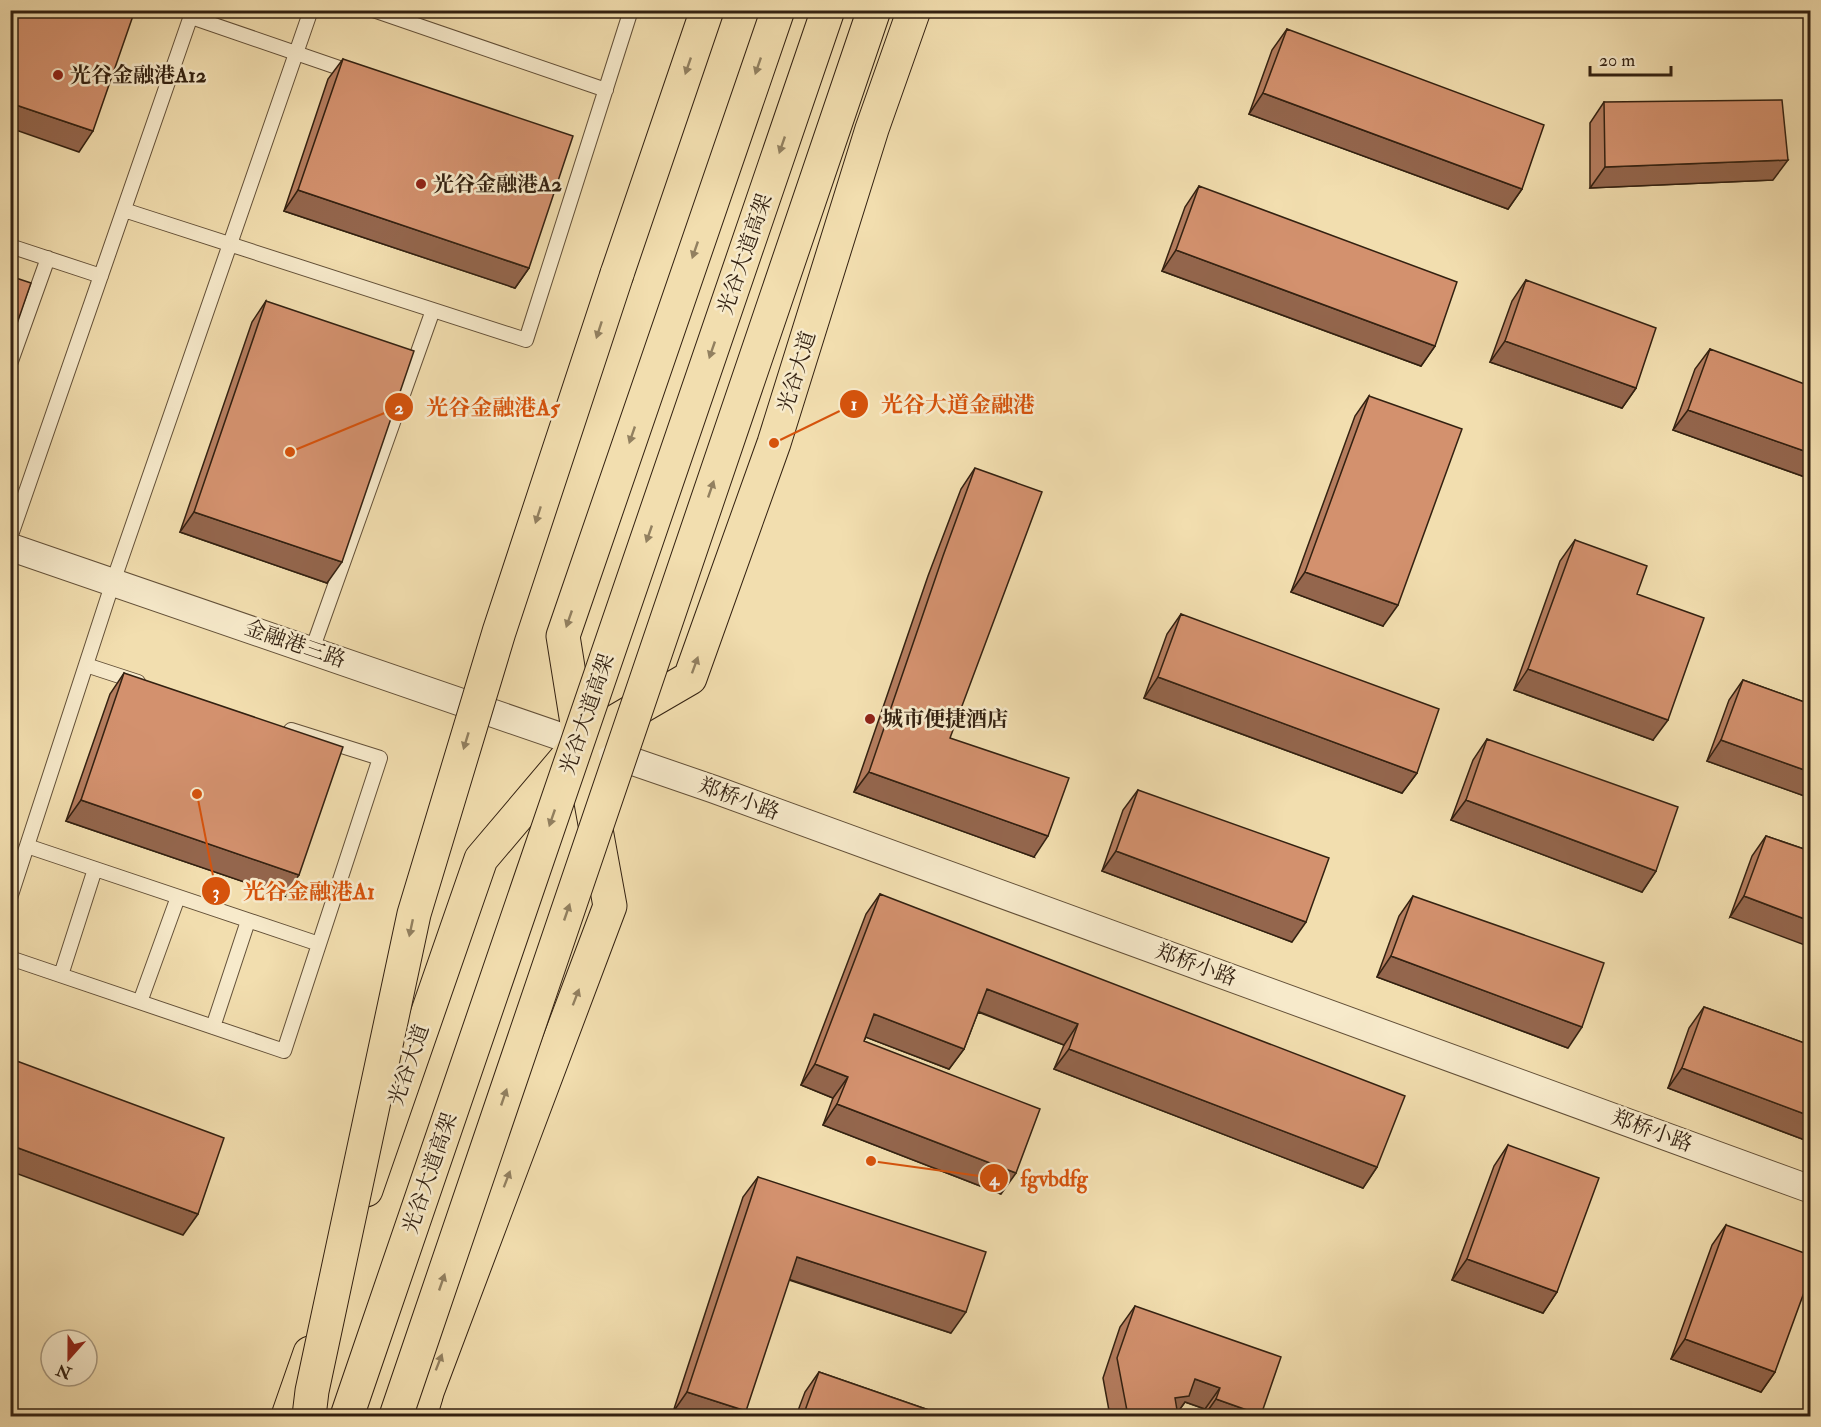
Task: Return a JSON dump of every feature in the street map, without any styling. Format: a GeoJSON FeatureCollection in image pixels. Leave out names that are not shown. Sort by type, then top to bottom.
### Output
{"type":"FeatureCollection","features":[{"type":"Feature","properties":{"kind":"main road"},"geometry":{"type":"LineString","coordinates":[[309,1416],[312,1391],[414,915],[499,632],[707,10]]}},
{"type":"Feature","properties":{"kind":"main road"},"geometry":{"type":"LineString","coordinates":[[421,1410],[610,906],[563,636],[778,10]]}},
{"type":"Feature","properties":{"kind":"main road","name":"光谷大道高架"},"geometry":{"type":"LineString","coordinates":[[347,1416],[828,10]]}},
{"type":"Feature","properties":{"kind":"main road","name":"光谷大道高架"},"geometry":{"type":"LineString","coordinates":[[396,1416],[874,10]]}},
{"type":"Feature","properties":{"kind":"main road","name":"光谷大道"},"geometry":{"type":"LineString","coordinates":[[288,1416],[481,859],[580,742],[690,678],[774,443],[872,129],[914,10]]}},
{"type":"Feature","properties":{"kind":"street","name":"金融港三路"},"geometry":{"type":"LineString","coordinates":[[10,547],[580,742]]}},
{"type":"Feature","properties":{"kind":"street","name":"郑桥小路"},"geometry":{"type":"LineString","coordinates":[[580,742],[1810,1188]]}},
{"type":"Feature","properties":{"kind":"lane"},"geometry":{"type":"LineString","coordinates":[[10,898],[113,582],[311,10]]}},
{"type":"Feature","properties":{"kind":"lane"},"geometry":{"type":"LineString","coordinates":[[373,10],[606,90]]}},
{"type":"Feature","properties":{"kind":"lane"},"geometry":{"type":"LineString","coordinates":[[124,210],[526,340],[581,149],[606,90],[631,10]]}},
{"type":"Feature","properties":{"kind":"lane"},"geometry":{"type":"LineString","coordinates":[[10,538],[192,14],[296,54],[363,76]]}},
{"type":"Feature","properties":{"kind":"lane"},"geometry":{"type":"LineString","coordinates":[[10,246],[101,276]]}},
{"type":"Feature","properties":{"kind":"lane"},"geometry":{"type":"LineString","coordinates":[[10,364],[48,258]]}},
{"type":"Feature","properties":{"kind":"lane"},"geometry":{"type":"LineString","coordinates":[[312,650],[433,310]]}},
{"type":"Feature","properties":{"kind":"lane"},"geometry":{"type":"LineString","coordinates":[[86,665],[154,686]]}},
{"type":"Feature","properties":{"kind":"lane"},"geometry":{"type":"LineString","coordinates":[[10,958],[284,1051],[380,758],[278,726]]}},
{"type":"Feature","properties":{"kind":"lane"},"geometry":{"type":"LineString","coordinates":[[27,846],[319,944]]}},
{"type":"Feature","properties":{"kind":"lane"},"geometry":{"type":"LineString","coordinates":[[62,975],[96,869]]}},
{"type":"Feature","properties":{"kind":"lane"},"geometry":{"type":"LineString","coordinates":[[140,1002],[178,897]]}},
{"type":"Feature","properties":{"kind":"lane"},"geometry":{"type":"LineString","coordinates":[[213,1027],[248,921]]}},
{"type":"Feature","properties":{"kind":"building","name":"光谷金融港A12"},"geometry":{"type":"Polygon","coordinates":[[[10,10],[135,10],[93,131],[10,103],[10,10]]]}},
{"type":"Feature","properties":{"kind":"building"},"geometry":{"type":"Polygon","coordinates":[[[1287,29],[1544,125],[1522,189],[1263,93],[1287,29]]]}},
{"type":"Feature","properties":{"kind":"building","name":"光谷金融港A2"},"geometry":{"type":"Polygon","coordinates":[[[343,59],[573,136],[529,268],[298,190],[343,59]]]}},
{"type":"Feature","properties":{"kind":"building"},"geometry":{"type":"Polygon","coordinates":[[[1782,100],[1788,160],[1605,167],[1604,102],[1782,100]]]}},
{"type":"Feature","properties":{"kind":"building"},"geometry":{"type":"Polygon","coordinates":[[[1199,186],[1457,282],[1435,346],[1176,250],[1199,186]]]}},
{"type":"Feature","properties":{"kind":"building"},"geometry":{"type":"Polygon","coordinates":[[[10,276],[31,283],[10,344],[10,276]]]}},
{"type":"Feature","properties":{"kind":"building"},"geometry":{"type":"Polygon","coordinates":[[[1526,280],[1656,328],[1636,388],[1505,341],[1526,280]]]}},
{"type":"Feature","properties":{"kind":"building"},"geometry":{"type":"Polygon","coordinates":[[[266,301],[414,351],[342,562],[194,512],[266,301]]]}},
{"type":"Feature","properties":{"kind":"building"},"geometry":{"type":"Polygon","coordinates":[[[1710,349],[1810,386],[1810,453],[1688,410],[1710,349]]]}},
{"type":"Feature","properties":{"kind":"building"},"geometry":{"type":"Polygon","coordinates":[[[1369,396],[1462,429],[1398,605],[1305,572],[1369,396]]]}},
{"type":"Feature","properties":{"kind":"building"},"geometry":{"type":"Polygon","coordinates":[[[975,468],[1042,492],[950,738],[1069,778],[1048,836],[869,772],[975,468]]]}},
{"type":"Feature","properties":{"kind":"building"},"geometry":{"type":"Polygon","coordinates":[[[1575,540],[1647,566],[1637,594],[1704,618],[1668,720],[1528,669],[1575,540]]]}},
{"type":"Feature","properties":{"kind":"building"},"geometry":{"type":"Polygon","coordinates":[[[1181,614],[1439,709],[1417,773],[1158,677],[1181,614]]]}},
{"type":"Feature","properties":{"kind":"building"},"geometry":{"type":"Polygon","coordinates":[[[124,673],[343,747],[299,875],[81,800],[124,673]]]}},
{"type":"Feature","properties":{"kind":"building"},"geometry":{"type":"Polygon","coordinates":[[[1743,680],[1810,704],[1810,772],[1721,740],[1743,680]]]}},
{"type":"Feature","properties":{"kind":"building"},"geometry":{"type":"Polygon","coordinates":[[[1487,739],[1678,807],[1656,871],[1466,800],[1487,739]]]}},
{"type":"Feature","properties":{"kind":"building"},"geometry":{"type":"Polygon","coordinates":[[[1138,790],[1329,858],[1306,922],[1116,851],[1138,790]]]}},
{"type":"Feature","properties":{"kind":"building"},"geometry":{"type":"Polygon","coordinates":[[[1766,836],[1810,851],[1810,921],[1744,896],[1766,836]]]}},
{"type":"Feature","properties":{"kind":"building"},"geometry":{"type":"Polygon","coordinates":[[[880,894],[1405,1096],[1377,1167],[1069,1049],[1078,1024],[987,989],[964,1049],[874,1014],[864,1041],[1040,1109],[1016,1173],[837,1104],[848,1077],[815,1064],[880,894]]]}},
{"type":"Feature","properties":{"kind":"building"},"geometry":{"type":"Polygon","coordinates":[[[1413,896],[1604,963],[1582,1027],[1391,956],[1413,896]]]}},
{"type":"Feature","properties":{"kind":"building"},"geometry":{"type":"Polygon","coordinates":[[[1704,1007],[1810,1045],[1810,1116],[1682,1068],[1704,1007]]]}},
{"type":"Feature","properties":{"kind":"building"},"geometry":{"type":"Polygon","coordinates":[[[14,1060],[224,1138],[198,1214],[10,1145],[10,1069],[14,1060]]]}},
{"type":"Feature","properties":{"kind":"building"},"geometry":{"type":"Polygon","coordinates":[[[1508,1145],[1599,1178],[1557,1292],[1467,1259],[1508,1145]]]}},
{"type":"Feature","properties":{"kind":"building"},"geometry":{"type":"Polygon","coordinates":[[[758,1177],[986,1252],[966,1312],[797,1257],[746,1411],[687,1392],[758,1177]]]}},
{"type":"Feature","properties":{"kind":"building"},"geometry":{"type":"Polygon","coordinates":[[[1726,1225],[1810,1255],[1810,1276],[1775,1372],[1685,1339],[1726,1225]]]}},
{"type":"Feature","properties":{"kind":"building"},"geometry":{"type":"Polygon","coordinates":[[[1135,1306],[1281,1357],[1261,1415],[1216,1399],[1220,1388],[1195,1379],[1189,1396],[1175,1398],[1178,1416],[1128,1416],[1117,1358],[1135,1306]]]}},
{"type":"Feature","properties":{"kind":"building"},"geometry":{"type":"Polygon","coordinates":[[[819,1372],[946,1416],[803,1416],[819,1372]]]}},
{"type":"Feature","properties":{"kind":"place","name":"光谷金融港A12"},"geometry":{"type":"Point","coordinates":[58,75]}},
{"type":"Feature","properties":{"kind":"place","name":"光谷金融港A2"},"geometry":{"type":"Point","coordinates":[421,184]}},
{"type":"Feature","properties":{"kind":"place","name":"光谷大道金融港"},"geometry":{"type":"Point","coordinates":[774,443]}},
{"type":"Feature","properties":{"kind":"place","name":"光谷金融港A5"},"geometry":{"type":"Point","coordinates":[290,452]}},
{"type":"Feature","properties":{"kind":"place","name":"城市便捷酒店"},"geometry":{"type":"Point","coordinates":[870,719]}},
{"type":"Feature","properties":{"kind":"place","name":"光谷金融港A1"},"geometry":{"type":"Point","coordinates":[197,794]}},
{"type":"Feature","properties":{"kind":"place","name":"fgvbdfg"},"geometry":{"type":"Point","coordinates":[871,1161]}}]}
